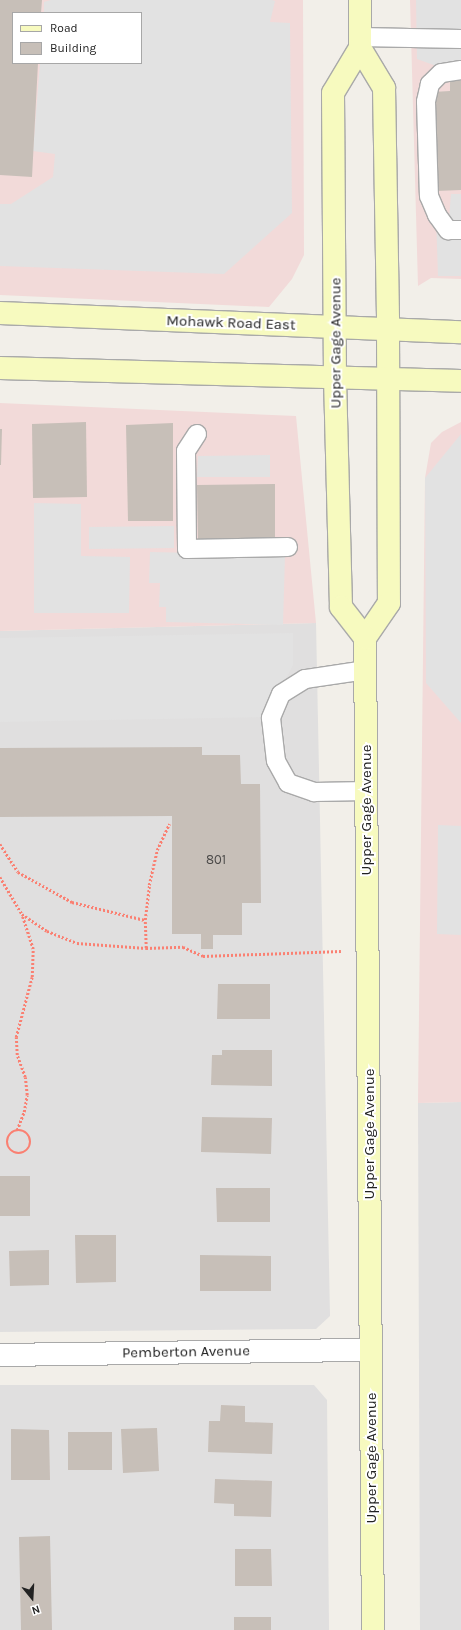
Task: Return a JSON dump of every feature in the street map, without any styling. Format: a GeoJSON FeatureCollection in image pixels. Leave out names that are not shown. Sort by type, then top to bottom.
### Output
{"type":"FeatureCollection","features":[{"type":"Feature","properties":{"kind":"main road"},"geometry":{"type":"LineString","coordinates":[[360,0],[360,42],[384,88],[388,330],[389,603],[365,638]]}},
{"type":"Feature","properties":{"kind":"main road","name":"Upper Gage Avenue"},"geometry":{"type":"LineString","coordinates":[[360,42],[333,93],[336,327],[335,378],[341,607],[365,638],[366,670],[373,1630]]}},
{"type":"Feature","properties":{"kind":"main road","name":"Mohawk Road East"},"geometry":{"type":"LineString","coordinates":[[0,313],[461,332]]}},
{"type":"Feature","properties":{"kind":"main road"},"geometry":{"type":"LineString","coordinates":[[0,368],[461,381]]}},
{"type":"Feature","properties":{"kind":"street","name":"Pemberton Avenue"},"geometry":{"type":"LineString","coordinates":[[0,1355],[372,1350]]}},
{"type":"Feature","properties":{"kind":"lane"},"geometry":{"type":"LineString","coordinates":[[360,42],[461,40]]}},
{"type":"Feature","properties":{"kind":"lane"},"geometry":{"type":"LineString","coordinates":[[454,230],[437,215],[429,196],[426,102],[430,84],[441,73],[461,70]]}},
{"type":"Feature","properties":{"kind":"lane"},"geometry":{"type":"LineString","coordinates":[[197,434],[186,451],[187,549],[288,547]]}},
{"type":"Feature","properties":{"kind":"lane"},"geometry":{"type":"LineString","coordinates":[[366,670],[305,679],[281,694],[271,718],[276,761],[288,783],[314,792],[367,791]]}},
{"type":"Feature","properties":{"kind":"path"},"geometry":{"type":"LineString","coordinates":[[146,948],[145,920],[149,885],[157,850],[169,824]]}},
{"type":"Feature","properties":{"kind":"path"},"geometry":{"type":"LineString","coordinates":[[0,844],[18,872],[72,902],[145,920]]}},
{"type":"Feature","properties":{"kind":"path"},"geometry":{"type":"LineString","coordinates":[[0,877],[22,914],[33,949],[32,977],[16,1037],[17,1055],[25,1076],[27,1095],[24,1112],[16,1130],[8,1137],[7,1144],[13,1152],[21,1154],[28,1149],[31,1142],[24,1132],[16,1130]]}},
{"type":"Feature","properties":{"kind":"path"},"geometry":{"type":"LineString","coordinates":[[22,914],[47,930],[77,943],[146,948],[184,947],[203,956],[368,950]]}},
{"type":"Feature","properties":{"kind":"shaded area"},"geometry":{"type":"Polygon","coordinates":[[[0,0],[303,0],[304,255],[292,279],[269,307],[0,295],[0,0]]]}},
{"type":"Feature","properties":{"kind":"shaded area"},"geometry":{"type":"Polygon","coordinates":[[[51,0],[272,0],[275,1],[270,22],[290,23],[292,213],[224,274],[0,266],[0,204],[11,204],[53,177],[55,154],[33,151],[40,64],[142,64],[142,12],[44,12],[44,2],[51,0]]]}},
{"type":"Feature","properties":{"kind":"shaded area"},"geometry":{"type":"Polygon","coordinates":[[[410,0],[461,0],[461,279],[431,278],[418,286],[410,0]]]}},
{"type":"Feature","properties":{"kind":"shaded area"},"geometry":{"type":"Polygon","coordinates":[[[416,0],[461,0],[461,66],[439,67],[417,59],[416,0]]]}},
{"type":"Feature","properties":{"kind":"shaded area"},"geometry":{"type":"Polygon","coordinates":[[[451,194],[461,194],[461,276],[438,276],[436,217],[449,218],[451,194]]]}},
{"type":"Feature","properties":{"kind":"shaded area"},"geometry":{"type":"Polygon","coordinates":[[[0,403],[296,416],[316,623],[0,631],[0,403]]]}},
{"type":"Feature","properties":{"kind":"shaded area"},"geometry":{"type":"Polygon","coordinates":[[[461,422],[461,1102],[418,1103],[425,478],[431,443],[442,432],[461,422]]]}},
{"type":"Feature","properties":{"kind":"shaded area"},"geometry":{"type":"Polygon","coordinates":[[[461,434],[461,723],[426,683],[425,478],[461,434]]]}},
{"type":"Feature","properties":{"kind":"shaded area"},"geometry":{"type":"Polygon","coordinates":[[[270,455],[270,477],[197,477],[198,456],[270,455]]]}},
{"type":"Feature","properties":{"kind":"shaded area"},"geometry":{"type":"Polygon","coordinates":[[[34,503],[81,504],[81,556],[130,557],[129,613],[34,613],[34,503]]]}},
{"type":"Feature","properties":{"kind":"shaded area"},"geometry":{"type":"Polygon","coordinates":[[[174,526],[174,548],[89,549],[89,527],[174,526]]]}},
{"type":"Feature","properties":{"kind":"shaded area"},"geometry":{"type":"Polygon","coordinates":[[[150,552],[285,555],[283,625],[166,622],[166,607],[159,607],[160,583],[149,583],[150,552]]]}},
{"type":"Feature","properties":{"kind":"shaded area"},"geometry":{"type":"Polygon","coordinates":[[[316,623],[330,1316],[316,1329],[0,1332],[0,631],[316,623]]]}},
{"type":"Feature","properties":{"kind":"shaded area"},"geometry":{"type":"Polygon","coordinates":[[[293,633],[293,665],[266,717],[0,722],[0,638],[293,633]]]}},
{"type":"Feature","properties":{"kind":"shaded area"},"geometry":{"type":"Polygon","coordinates":[[[438,825],[461,826],[461,935],[437,934],[438,825]]]}},
{"type":"Feature","properties":{"kind":"shaded area"},"geometry":{"type":"Polygon","coordinates":[[[461,1102],[461,1630],[420,1630],[418,1103],[461,1102]]]}},
{"type":"Feature","properties":{"kind":"shaded area"},"geometry":{"type":"Polygon","coordinates":[[[0,1385],[314,1385],[327,1400],[329,1630],[0,1630],[0,1385]]]}},
{"type":"Feature","properties":{"kind":"building"},"geometry":{"type":"Polygon","coordinates":[[[0,0],[42,0],[41,12],[12,12],[12,64],[38,64],[32,177],[0,175],[0,0]]]}},
{"type":"Feature","properties":{"kind":"building"},"geometry":{"type":"Polygon","coordinates":[[[450,81],[461,81],[461,190],[436,191],[433,92],[450,91],[450,81]]]}},
{"type":"Feature","properties":{"kind":"building"},"geometry":{"type":"Polygon","coordinates":[[[86,422],[87,497],[33,498],[32,424],[86,422]]]}},
{"type":"Feature","properties":{"kind":"building"},"geometry":{"type":"Polygon","coordinates":[[[173,423],[173,521],[128,521],[126,425],[173,423]]]}},
{"type":"Feature","properties":{"kind":"building"},"geometry":{"type":"Polygon","coordinates":[[[0,429],[2,429],[1,465],[0,465],[0,429]]]}},
{"type":"Feature","properties":{"kind":"building"},"geometry":{"type":"Polygon","coordinates":[[[275,484],[275,541],[198,542],[197,485],[275,484]]]}},
{"type":"Feature","properties":{"kind":"building"},"geometry":{"type":"Polygon","coordinates":[[[202,747],[202,755],[240,755],[241,784],[260,784],[261,903],[242,903],[242,935],[213,935],[213,949],[201,949],[201,934],[172,934],[172,816],[0,817],[0,748],[202,747]]]}},
{"type":"Feature","properties":{"kind":"building"},"geometry":{"type":"Polygon","coordinates":[[[218,984],[270,984],[270,1019],[217,1019],[218,984]]]}},
{"type":"Feature","properties":{"kind":"building"},"geometry":{"type":"Polygon","coordinates":[[[222,1050],[272,1050],[272,1086],[211,1085],[212,1055],[222,1055],[222,1050]]]}},
{"type":"Feature","properties":{"kind":"building"},"geometry":{"type":"Polygon","coordinates":[[[202,1117],[272,1118],[271,1154],[201,1152],[202,1117]]]}},
{"type":"Feature","properties":{"kind":"building"},"geometry":{"type":"Polygon","coordinates":[[[0,1176],[30,1176],[30,1216],[0,1216],[0,1176]]]}},
{"type":"Feature","properties":{"kind":"building"},"geometry":{"type":"Polygon","coordinates":[[[216,1188],[270,1188],[270,1222],[217,1222],[216,1188]]]}},
{"type":"Feature","properties":{"kind":"building"},"geometry":{"type":"Polygon","coordinates":[[[75,1235],[116,1235],[116,1282],[76,1283],[75,1235]]]}},
{"type":"Feature","properties":{"kind":"building"},"geometry":{"type":"Polygon","coordinates":[[[49,1250],[49,1285],[10,1286],[9,1251],[49,1250]]]}},
{"type":"Feature","properties":{"kind":"building"},"geometry":{"type":"Polygon","coordinates":[[[200,1255],[271,1256],[271,1291],[200,1291],[200,1255]]]}},
{"type":"Feature","properties":{"kind":"building"},"geometry":{"type":"Polygon","coordinates":[[[221,1405],[245,1406],[245,1422],[273,1423],[272,1454],[208,1452],[209,1421],[220,1421],[221,1405]]]}},
{"type":"Feature","properties":{"kind":"building"},"geometry":{"type":"Polygon","coordinates":[[[157,1428],[159,1471],[123,1473],[121,1429],[157,1428]]]}},
{"type":"Feature","properties":{"kind":"building"},"geometry":{"type":"Polygon","coordinates":[[[11,1429],[49,1430],[50,1480],[11,1480],[11,1429]]]}},
{"type":"Feature","properties":{"kind":"building"},"geometry":{"type":"Polygon","coordinates":[[[68,1432],[112,1432],[112,1470],[68,1470],[68,1432]]]}},
{"type":"Feature","properties":{"kind":"building"},"geometry":{"type":"Polygon","coordinates":[[[215,1479],[272,1481],[271,1517],[234,1516],[234,1504],[214,1503],[215,1479]]]}},
{"type":"Feature","properties":{"kind":"building"},"geometry":{"type":"Polygon","coordinates":[[[50,1536],[52,1630],[21,1630],[19,1537],[50,1536]]]}},
{"type":"Feature","properties":{"kind":"building"},"geometry":{"type":"Polygon","coordinates":[[[235,1549],[271,1549],[272,1586],[235,1586],[235,1549]]]}},
{"type":"Feature","properties":{"kind":"building"},"geometry":{"type":"Polygon","coordinates":[[[234,1617],[271,1617],[271,1630],[234,1630],[234,1617]]]}}]}
